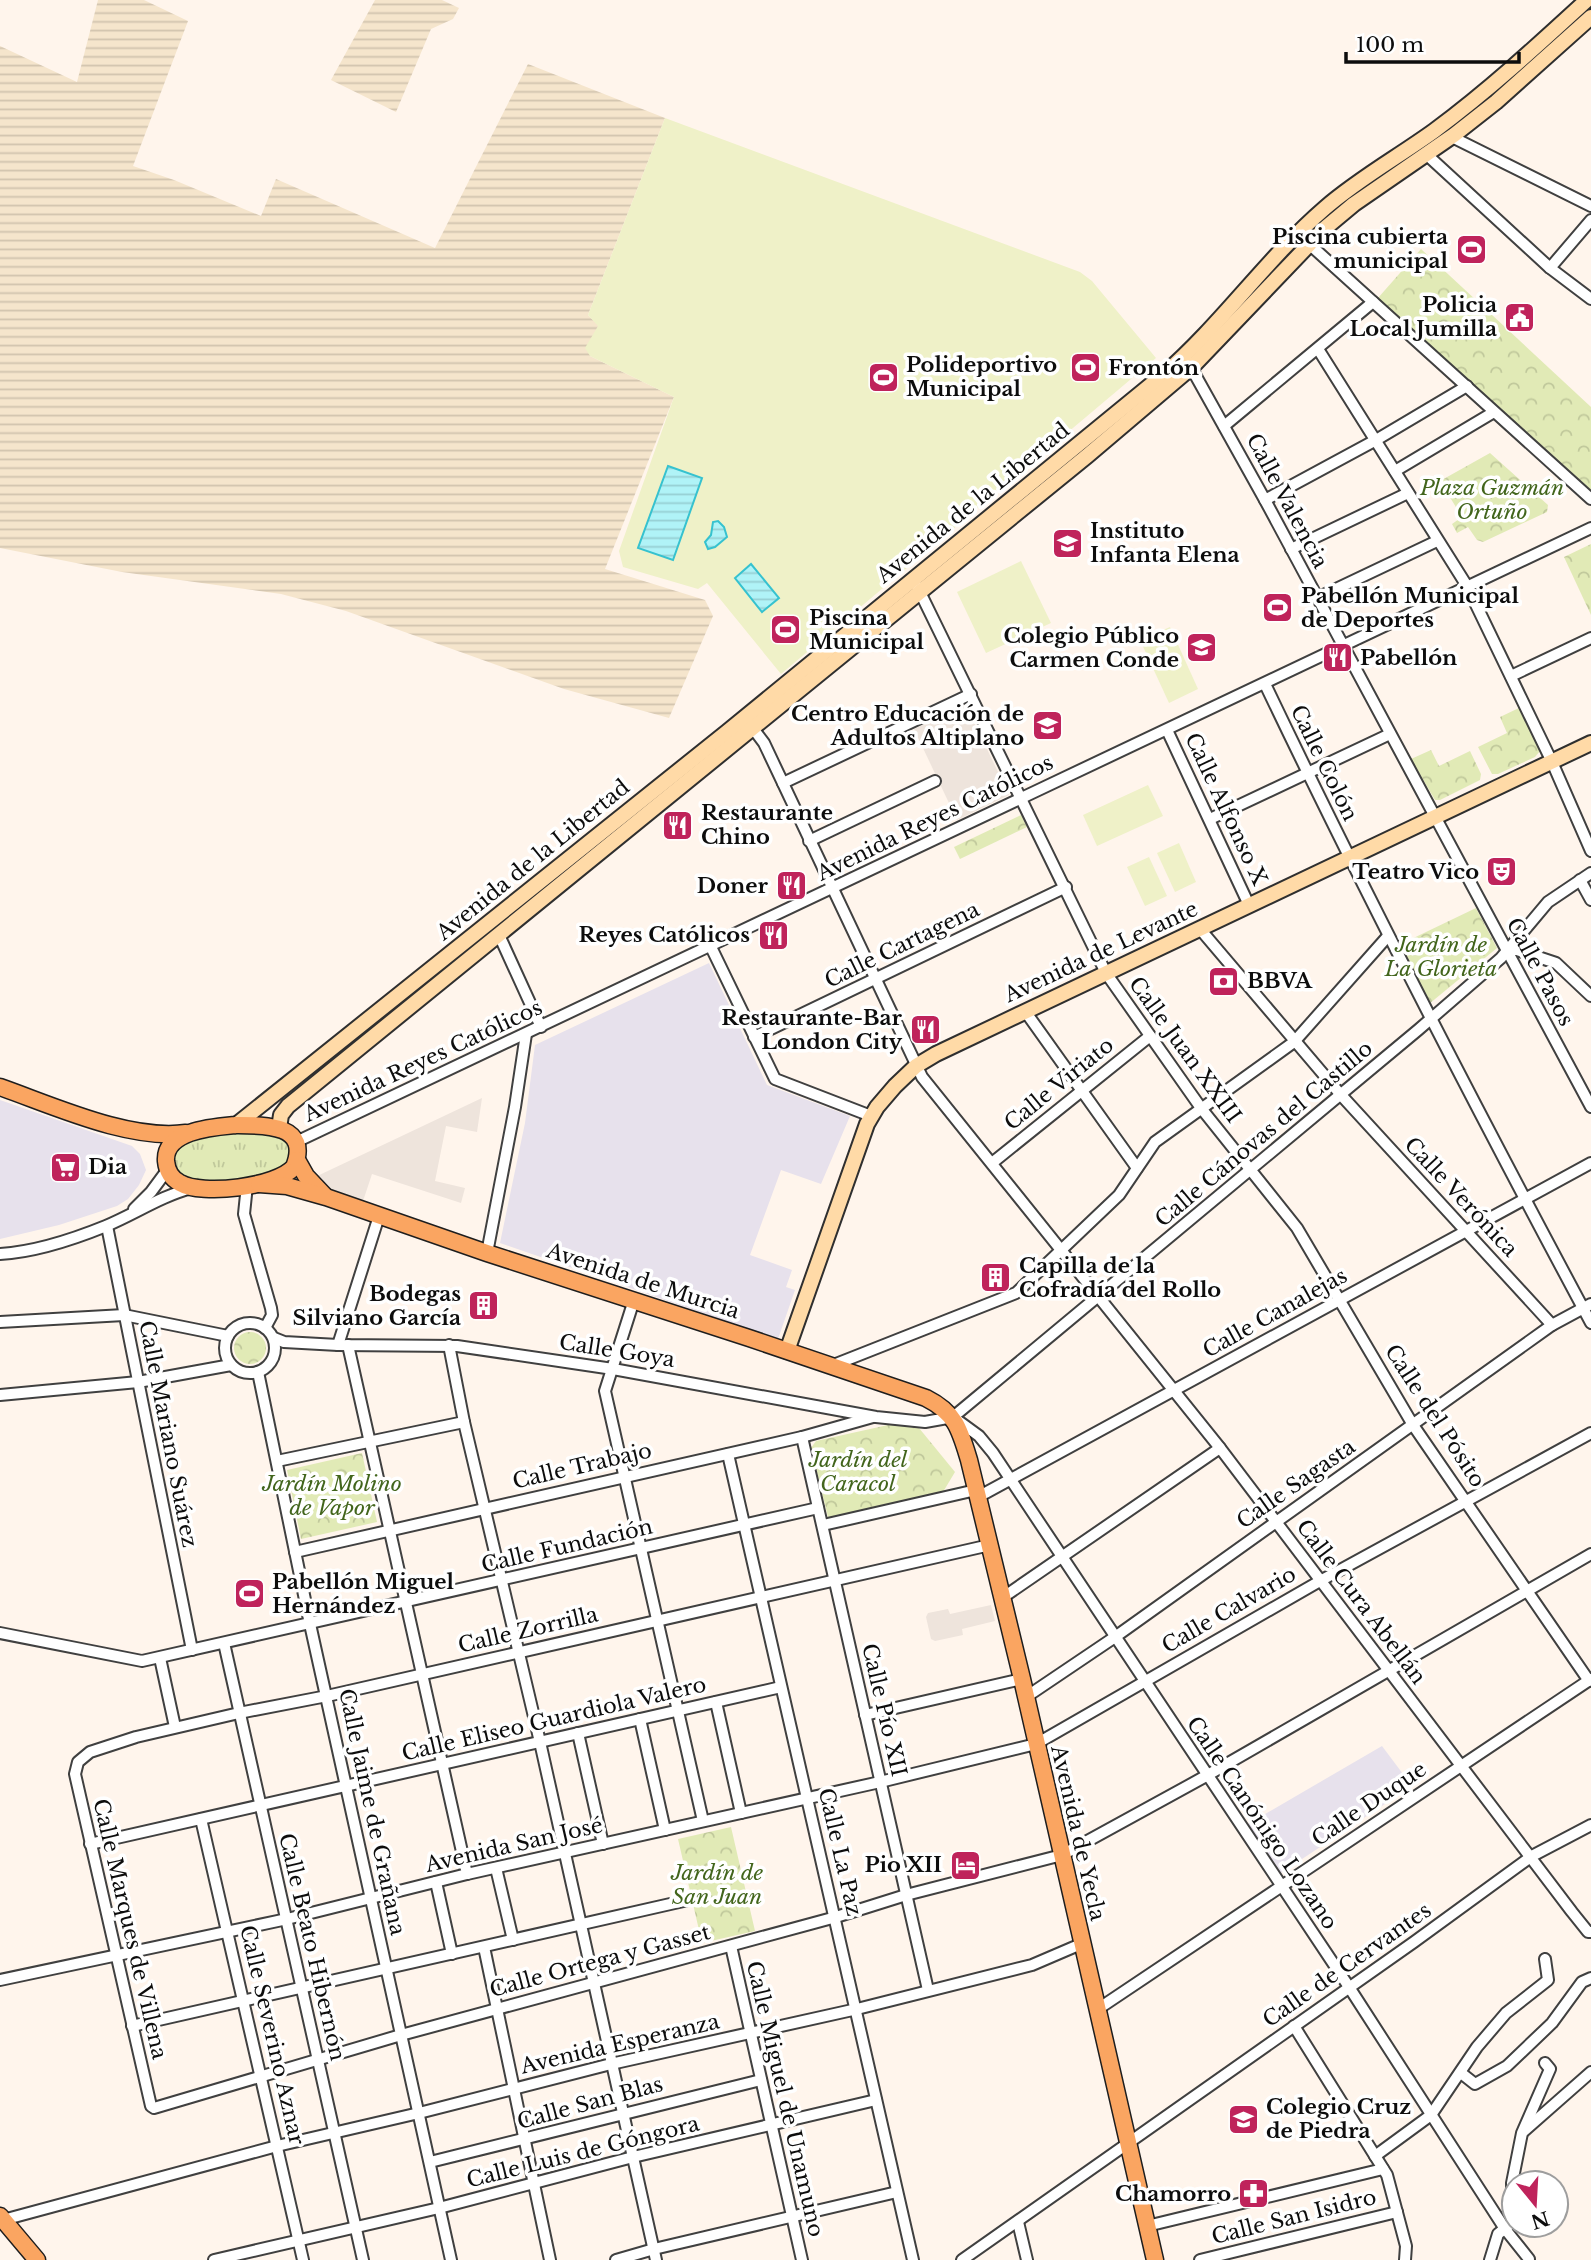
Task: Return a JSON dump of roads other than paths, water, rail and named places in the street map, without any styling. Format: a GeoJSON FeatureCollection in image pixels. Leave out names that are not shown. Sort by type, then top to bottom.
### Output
{"type":"FeatureCollection","features":[{"type":"Feature","properties":{"kind":"main road"},"geometry":{"type":"LineString","coordinates":[[1188,362],[1288,243],[1327,206],[1469,105],[1587,0]]}},
{"type":"Feature","properties":{"kind":"main road"},"geometry":{"type":"LineString","coordinates":[[279,1128],[281,1115],[288,1106],[499,935],[916,585],[1077,465],[1188,362],[1308,243],[1354,204],[1454,135],[1519,83],[1591,16]]}},
{"type":"Feature","properties":{"kind":"main road","name":"Avenida de la Libertad"},"geometry":{"type":"LineString","coordinates":[[236,1125],[749,723]]}},
{"type":"Feature","properties":{"kind":"main road","name":"Avenida de Levante"},"geometry":{"type":"LineString","coordinates":[[787,1351],[850,1168],[871,1116],[888,1092],[916,1066],[1025,1011],[1591,743]]}},
{"type":"Feature","properties":{"kind":"main road"},"geometry":{"type":"LineString","coordinates":[[0,1087],[126,1130],[159,1135],[236,1125],[279,1128],[289,1133],[296,1142],[297,1160],[310,1183],[321,1195]]}},
{"type":"Feature","properties":{"kind":"main road"},"geometry":{"type":"LineString","coordinates":[[126,1130],[150,1144],[175,1181],[194,1188],[253,1185],[286,1175],[297,1160]]}},
{"type":"Feature","properties":{"kind":"main road"},"geometry":{"type":"LineString","coordinates":[[167,1167],[169,1147],[192,1132]]}},
{"type":"Feature","properties":{"kind":"main road","name":"Avenida de Murcia"},"geometry":{"type":"LineString","coordinates":[[253,1185],[287,1186],[321,1195],[487,1253],[926,1398],[953,1417]]}},
{"type":"Feature","properties":{"kind":"main road","name":"Avenida de Yecla"},"geometry":{"type":"LineString","coordinates":[[953,1417],[964,1441],[990,1545],[1155,2260]]}},
{"type":"Feature","properties":{"kind":"main road"},"geometry":{"type":"LineString","coordinates":[[2,2218],[37,2260]]}},
{"type":"Feature","properties":{"kind":"street"},"geometry":{"type":"LineString","coordinates":[[1454,135],[1457,139],[1591,206]]}},
{"type":"Feature","properties":{"kind":"street"},"geometry":{"type":"LineString","coordinates":[[1426,154],[1550,268],[1591,299]]}},
{"type":"Feature","properties":{"kind":"street"},"geometry":{"type":"LineString","coordinates":[[1550,268],[1591,220]]}},
{"type":"Feature","properties":{"kind":"street"},"geometry":{"type":"LineString","coordinates":[[1308,243],[1591,499]]}},
{"type":"Feature","properties":{"kind":"street"},"geometry":{"type":"LineString","coordinates":[[1224,426],[1373,302]]}},
{"type":"Feature","properties":{"kind":"street"},"geometry":{"type":"LineString","coordinates":[[1318,349],[1467,586],[1552,762],[1591,851]]}},
{"type":"Feature","properties":{"kind":"street","name":"Calle Valencia"},"geometry":{"type":"LineString","coordinates":[[1188,362],[1435,817]]}},
{"type":"Feature","properties":{"kind":"street"},"geometry":{"type":"LineString","coordinates":[[1265,500],[1376,440],[1467,386]]}},
{"type":"Feature","properties":{"kind":"street"},"geometry":{"type":"LineString","coordinates":[[1395,471],[1494,412]]}},
{"type":"Feature","properties":{"kind":"street"},"geometry":{"type":"LineString","coordinates":[[1291,549],[1408,493]]}},
{"type":"Feature","properties":{"kind":"street","name":"Avenida Reyes Católicos"},"geometry":{"type":"LineString","coordinates":[[296,1142],[1591,528]]}},
{"type":"Feature","properties":{"kind":"street"},"geometry":{"type":"LineString","coordinates":[[1317,598],[1437,541]]}},
{"type":"Feature","properties":{"kind":"street"},"geometry":{"type":"LineString","coordinates":[[783,783],[971,694],[916,585]]}},
{"type":"Feature","properties":{"kind":"street"},"geometry":{"type":"LineString","coordinates":[[1511,676],[1591,638]]}},
{"type":"Feature","properties":{"kind":"street","name":"Calle Colón"},"geometry":{"type":"LineString","coordinates":[[1265,684],[1348,858],[1430,1019],[1524,1199],[1587,1306],[1591,1323]]}},
{"type":"Feature","properties":{"kind":"street","name":"Calle Juan XXIII"},"geometry":{"type":"LineString","coordinates":[[971,694],[1106,973],[1201,1108],[1250,1171]]}},
{"type":"Feature","properties":{"kind":"street","name":"Calle Cura Abellán"},"geometry":{"type":"LineString","coordinates":[[749,723],[764,743],[916,1066],[1220,1448],[1572,1912],[1588,1932],[1591,1932]]}},
{"type":"Feature","properties":{"kind":"street","name":"Calle Alfonso X"},"geometry":{"type":"LineString","coordinates":[[1167,730],[1250,905]]}},
{"type":"Feature","properties":{"kind":"street"},"geometry":{"type":"LineString","coordinates":[[1210,819],[1390,734]]}},
{"type":"Feature","properties":{"kind":"street"},"geometry":{"type":"LineString","coordinates":[[809,841],[935,781]]}},
{"type":"Feature","properties":{"kind":"street","name":"Calle Pasos"},"geometry":{"type":"LineString","coordinates":[[1435,817],[1591,1107]]}},
{"type":"Feature","properties":{"kind":"street","name":"Calle Cánovas del Castillo"},"geometry":{"type":"LineString","coordinates":[[953,1417],[1341,1096],[1501,958],[1548,902],[1591,873]]}},
{"type":"Feature","properties":{"kind":"street"},"geometry":{"type":"LineString","coordinates":[[1580,880],[1591,900]]}},
{"type":"Feature","properties":{"kind":"street","name":"Calle Cartagena"},"geometry":{"type":"LineString","coordinates":[[754,1037],[1066,887]]}},
{"type":"Feature","properties":{"kind":"street","name":"Calle Verónica"},"geometry":{"type":"LineString","coordinates":[[1200,929],[1341,1096],[1552,1325]]}},
{"type":"Feature","properties":{"kind":"street"},"geometry":{"type":"LineString","coordinates":[[499,935],[541,1027]]}},
{"type":"Feature","properties":{"kind":"street"},"geometry":{"type":"LineString","coordinates":[[831,1366],[1016,1293],[1119,1195],[1155,1142],[1294,1042],[1388,936]]}},
{"type":"Feature","properties":{"kind":"street"},"geometry":{"type":"LineString","coordinates":[[710,947],[775,1079],[871,1116]]}},
{"type":"Feature","properties":{"kind":"street"},"geometry":{"type":"LineString","coordinates":[[1507,950],[1517,950],[1556,963],[1591,996]]}},
{"type":"Feature","properties":{"kind":"street"},"geometry":{"type":"LineString","coordinates":[[1025,1011],[1137,1168]]}},
{"type":"Feature","properties":{"kind":"street"},"geometry":{"type":"LineString","coordinates":[[487,1253],[526,1034]]}},
{"type":"Feature","properties":{"kind":"street","name":"Calle Viriato"},"geometry":{"type":"LineString","coordinates":[[992,1163],[1150,1036]]}},
{"type":"Feature","properties":{"kind":"street","name":"Calle Canalejas"},"geometry":{"type":"LineString","coordinates":[[823,1525],[977,1494],[1011,1480],[1591,1163]]}},
{"type":"Feature","properties":{"kind":"street"},"geometry":{"type":"LineString","coordinates":[[127,1216],[151,1192],[167,1167]]}},
{"type":"Feature","properties":{"kind":"street","name":"Calle del Pósito"},"geometry":{"type":"LineString","coordinates":[[1250,1171],[1297,1228],[1413,1424],[1590,1680]]}},
{"type":"Feature","properties":{"kind":"street"},"geometry":{"type":"LineString","coordinates":[[253,1185],[244,1214],[271,1308],[272,1315],[265,1328]]}},
{"type":"Feature","properties":{"kind":"street"},"geometry":{"type":"LineString","coordinates":[[0,1254],[64,1241],[107,1226],[177,1192],[194,1188]]}},
{"type":"Feature","properties":{"kind":"street"},"geometry":{"type":"LineString","coordinates":[[379,1216],[343,1345],[369,1441],[467,1874]]}},
{"type":"Feature","properties":{"kind":"street","name":"Calle Mariano Suárez"},"geometry":{"type":"LineString","coordinates":[[107,1226],[192,1650]]}},
{"type":"Feature","properties":{"kind":"street"},"geometry":{"type":"LineString","coordinates":[[634,1300],[605,1391],[703,1821]]}},
{"type":"Feature","properties":{"kind":"street","name":"Calle Sagasta"},"geometry":{"type":"LineString","coordinates":[[1026,1697],[1115,1637],[1552,1325],[1587,1306]]}},
{"type":"Feature","properties":{"kind":"street"},"geometry":{"type":"LineString","coordinates":[[0,1322],[124,1315],[228,1336]]}},
{"type":"Feature","properties":{"kind":"street"},"geometry":{"type":"LineString","coordinates":[[251,1323],[265,1328],[274,1338],[275,1352],[270,1364],[258,1372],[242,1372],[231,1365],[225,1348],[228,1336],[236,1327],[251,1323]]}},
{"type":"Feature","properties":{"kind":"street","name":"Calle Goya"},"geometry":{"type":"LineString","coordinates":[[274,1338],[285,1342],[343,1345],[449,1345],[613,1369],[876,1416],[925,1422],[953,1417]]}},
{"type":"Feature","properties":{"kind":"street"},"geometry":{"type":"LineString","coordinates":[[449,1345],[464,1422],[540,1742],[655,2254]]}},
{"type":"Feature","properties":{"kind":"street"},"geometry":{"type":"LineString","coordinates":[[0,1395],[138,1382],[231,1365]]}},
{"type":"Feature","properties":{"kind":"street","name":"Calle Jaime de Grañana"},"geometry":{"type":"LineString","coordinates":[[258,1372],[310,1624],[451,2260]]}},
{"type":"Feature","properties":{"kind":"street","name":"Calle Trabajo"},"geometry":{"type":"LineString","coordinates":[[295,1552],[802,1437],[876,1416]]}},
{"type":"Feature","properties":{"kind":"street","name":"Calle Canónigo Lozano"},"geometry":{"type":"LineString","coordinates":[[953,1417],[979,1436],[1011,1480],[1349,1987],[1500,2221]]}},
{"type":"Feature","properties":{"kind":"street"},"geometry":{"type":"LineString","coordinates":[[277,1461],[464,1422]]}},
{"type":"Feature","properties":{"kind":"street","name":"Calle Calvario"},"geometry":{"type":"LineString","coordinates":[[1036,1744],[1320,1581],[1591,1433]]}},
{"type":"Feature","properties":{"kind":"street","name":"Calle Pío XII"},"geometry":{"type":"LineString","coordinates":[[802,1437],[928,1990]]}},
{"type":"Feature","properties":{"kind":"street"},"geometry":{"type":"LineString","coordinates":[[1002,1598],[1220,1448]]}},
{"type":"Feature","properties":{"kind":"street","name":"Calle La Paz"},"geometry":{"type":"LineString","coordinates":[[728,1454],[913,2260]]}},
{"type":"Feature","properties":{"kind":"street","name":"Calle Fundación"},"geometry":{"type":"LineString","coordinates":[[1,1636],[142,1661],[818,1508]]}},
{"type":"Feature","properties":{"kind":"street","name":"Calle Zorrilla"},"geometry":{"type":"LineString","coordinates":[[78,1762],[103,1746],[175,1727],[327,1696],[990,1545]]}},
{"type":"Feature","properties":{"kind":"street","name":"Calle Ortega y Gasset"},"geometry":{"type":"LineString","coordinates":[[151,2106],[154,2108],[401,2035],[1062,1854],[1206,1776],[1591,1554]]}},
{"type":"Feature","properties":{"kind":"street","name":"Calle Beato Hibernón"},"geometry":{"type":"LineString","coordinates":[[224,1643],[363,2260]]}},
{"type":"Feature","properties":{"kind":"street"},"geometry":{"type":"LineString","coordinates":[[160,1658],[175,1727]]}},
{"type":"Feature","properties":{"kind":"street"},"geometry":{"type":"LineString","coordinates":[[865,1715],[1022,1679]]}},
{"type":"Feature","properties":{"kind":"street","name":"Calle Duque"},"geometry":{"type":"LineString","coordinates":[[1098,2009],[1590,1680]]}},
{"type":"Feature","properties":{"kind":"street","name":"Calle Eliseo Guardiola Valero"},"geometry":{"type":"LineString","coordinates":[[90,1844],[780,1687]]}},
{"type":"Feature","properties":{"kind":"street"},"geometry":{"type":"LineString","coordinates":[[716,1702],[741,1813]]}},
{"type":"Feature","properties":{"kind":"street"},"geometry":{"type":"LineString","coordinates":[[640,1719],[665,1830]]}},
{"type":"Feature","properties":{"kind":"street"},"geometry":{"type":"LineString","coordinates":[[578,1733],[603,1844]]}},
{"type":"Feature","properties":{"kind":"street","name":"Avenida San José"},"geometry":{"type":"LineString","coordinates":[[0,1980],[287,1919],[467,1874],[808,1799],[1036,1744]]}},
{"type":"Feature","properties":{"kind":"street","name":"Calle Marques de Villena"},"geometry":{"type":"LineString","coordinates":[[78,1762],[75,1774],[151,2106]]}},
{"type":"Feature","properties":{"kind":"street","name":"Calle Severino Aznar"},"geometry":{"type":"LineString","coordinates":[[201,1819],[303,2260]]}},
{"type":"Feature","properties":{"kind":"street","name":"Calle de Cervantes"},"geometry":{"type":"LineString","coordinates":[[962,2260],[1532,1856],[1591,1825]]}},
{"type":"Feature","properties":{"kind":"street"},"geometry":{"type":"LineString","coordinates":[[496,1868],[513,1940]]}},
{"type":"Feature","properties":{"kind":"street"},"geometry":{"type":"LineString","coordinates":[[436,1882],[452,1954]]}},
{"type":"Feature","properties":{"kind":"street"},"geometry":{"type":"LineString","coordinates":[[132,2026],[688,1900]]}},
{"type":"Feature","properties":{"kind":"street","name":"Avenida Esperanza"},"geometry":{"type":"LineString","coordinates":[[2,2218],[277,2146],[1032,1965],[1081,1944]]}},
{"type":"Feature","properties":{"kind":"street","name":"Calle Miguel de Unamuno"},"geometry":{"type":"LineString","coordinates":[[731,1946],[802,2260]]}},
{"type":"Feature","properties":{"kind":"street"},"geometry":{"type":"LineString","coordinates":[[484,1947],[550,2260]]}},
{"type":"Feature","properties":{"kind":"street"},"geometry":{"type":"LineString","coordinates":[[1375,2156],[1431,2115],[1477,2047],[1506,2013],[1548,1980],[1545,1959]]}},
{"type":"Feature","properties":{"kind":"street"},"geometry":{"type":"LineString","coordinates":[[1461,2073],[1475,2084],[1507,2066],[1552,2023],[1582,1982],[1591,1978]]}},
{"type":"Feature","properties":{"kind":"street"},"geometry":{"type":"LineString","coordinates":[[1294,2026],[1387,2175],[1406,2246],[1402,2259]]}},
{"type":"Feature","properties":{"kind":"street"},"geometry":{"type":"LineString","coordinates":[[1515,2169],[1522,2133],[1550,2069],[1545,2063]]}},
{"type":"Feature","properties":{"kind":"street"},"geometry":{"type":"LineString","coordinates":[[1522,2133],[1591,2073]]}},
{"type":"Feature","properties":{"kind":"street","name":"Calle San Blas"},"geometry":{"type":"LineString","coordinates":[[429,2162],[761,2080]]}},
{"type":"Feature","properties":{"kind":"street","name":"Calle Luis de Góngora"},"geometry":{"type":"LineString","coordinates":[[214,2260],[439,2208],[633,2157],[876,2100]]}},
{"type":"Feature","properties":{"kind":"street"},"geometry":{"type":"LineString","coordinates":[[1147,2226],[1383,2169]]}},
{"type":"Feature","properties":{"kind":"street"},"geometry":{"type":"LineString","coordinates":[[616,2260],[655,2254],[897,2192]]}},
{"type":"Feature","properties":{"kind":"street","name":"Calle San Isidro"},"geometry":{"type":"LineString","coordinates":[[1200,2260],[1397,2212]]}},
{"type":"Feature","properties":{"kind":"street"},"geometry":{"type":"LineString","coordinates":[[1018,2222],[1027,2260]]}},
{"type":"Feature","properties":{"kind":"street"},"geometry":{"type":"LineString","coordinates":[[1490,2260],[1500,2233]]}},
{"type":"Feature","properties":{"kind":"street","name":"Calle Canónigo Lozano"},"geometry":{"type":"LineString","coordinates":[[1513,2239],[1529,2259]]}},
{"type":"Feature","properties":{"kind":"water"},"geometry":{"type":"Polygon","coordinates":[[[668,466],[702,478],[673,560],[638,548],[668,466]]]}},
{"type":"Feature","properties":{"kind":"water"},"geometry":{"type":"Polygon","coordinates":[[[718,521],[724,527],[727,537],[708,549],[705,542],[711,535],[713,522],[718,521]]]}},
{"type":"Feature","properties":{"kind":"water"},"geometry":{"type":"Polygon","coordinates":[[[751,564],[779,598],[762,612],[735,578],[751,564]]]}},
{"type":"Feature","properties":{"kind":"place","name":"Piscina cubierta municipal"},"geometry":{"type":"Point","coordinates":[1471,249]}},
{"type":"Feature","properties":{"kind":"place","name":"Policia Local Jumilla"},"geometry":{"type":"Point","coordinates":[1520,317]}},
{"type":"Feature","properties":{"kind":"place","name":"Frontón"},"geometry":{"type":"Point","coordinates":[1085,368]}},
{"type":"Feature","properties":{"kind":"place","name":"Polideportivo Municipal"},"geometry":{"type":"Point","coordinates":[883,377]}},
{"type":"Feature","properties":{"kind":"place","name":"Instituto Infanta Elena"},"geometry":{"type":"Point","coordinates":[1067,543]}},
{"type":"Feature","properties":{"kind":"place","name":"Pabellón Municipal de Deportes"},"geometry":{"type":"Point","coordinates":[1278,608]}},
{"type":"Feature","properties":{"kind":"place","name":"Piscina Municipal"},"geometry":{"type":"Point","coordinates":[786,630]}},
{"type":"Feature","properties":{"kind":"place","name":"Colegio Público Carmen Conde"},"geometry":{"type":"Point","coordinates":[1202,648]}},
{"type":"Feature","properties":{"kind":"place","name":"Pabellón"},"geometry":{"type":"Point","coordinates":[1337,658]}},
{"type":"Feature","properties":{"kind":"place","name":"Centro Educación de Adultos Altiplano"},"geometry":{"type":"Point","coordinates":[1047,726]}},
{"type":"Feature","properties":{"kind":"place","name":"Restaurante Chino"},"geometry":{"type":"Point","coordinates":[678,825]}},
{"type":"Feature","properties":{"kind":"place","name":"Teatro Vico"},"geometry":{"type":"Point","coordinates":[1502,872]}},
{"type":"Feature","properties":{"kind":"place","name":"Doner"},"geometry":{"type":"Point","coordinates":[791,886]}},
{"type":"Feature","properties":{"kind":"place","name":"Reyes Católicos"},"geometry":{"type":"Point","coordinates":[773,935]}},
{"type":"Feature","properties":{"kind":"place","name":"BBVA"},"geometry":{"type":"Point","coordinates":[1224,981]}},
{"type":"Feature","properties":{"kind":"place","name":"Restaurante-Bar London City"},"geometry":{"type":"Point","coordinates":[925,1030]}},
{"type":"Feature","properties":{"kind":"place","name":"Dia"},"geometry":{"type":"Point","coordinates":[65,1167]}},
{"type":"Feature","properties":{"kind":"place","name":"Capilla de la Cofradía del Rollo"},"geometry":{"type":"Point","coordinates":[996,1278]}},
{"type":"Feature","properties":{"kind":"place","name":"Bodegas Silviano García"},"geometry":{"type":"Point","coordinates":[484,1306]}},
{"type":"Feature","properties":{"kind":"place","name":"Pabellón Miguel Hernández"},"geometry":{"type":"Point","coordinates":[249,1594]}},
{"type":"Feature","properties":{"kind":"place","name":"Pio XII"},"geometry":{"type":"Point","coordinates":[965,1865]}},
{"type":"Feature","properties":{"kind":"place","name":"Colegio Cruz de Piedra"},"geometry":{"type":"Point","coordinates":[1243,2119]}},
{"type":"Feature","properties":{"kind":"place","name":"Chamorro"},"geometry":{"type":"Point","coordinates":[1254,2194]}},
{"type":"Feature","properties":{"kind":"park label","name":"Plaza Guzmán Ortuño"},"geometry":{"type":"Point","coordinates":[1492,500]}},
{"type":"Feature","properties":{"kind":"park label","name":"Jardín de La Glorieta"},"geometry":{"type":"Point","coordinates":[1441,957]}},
{"type":"Feature","properties":{"kind":"park label","name":"Jardín del Caracol"},"geometry":{"type":"Point","coordinates":[858,1472]}},
{"type":"Feature","properties":{"kind":"park label","name":"Jardín Molino de Vapor"},"geometry":{"type":"Point","coordinates":[332,1496]}},
{"type":"Feature","properties":{"kind":"park label","name":"Jardín de San Juan"},"geometry":{"type":"Point","coordinates":[717,1885]}}]}
